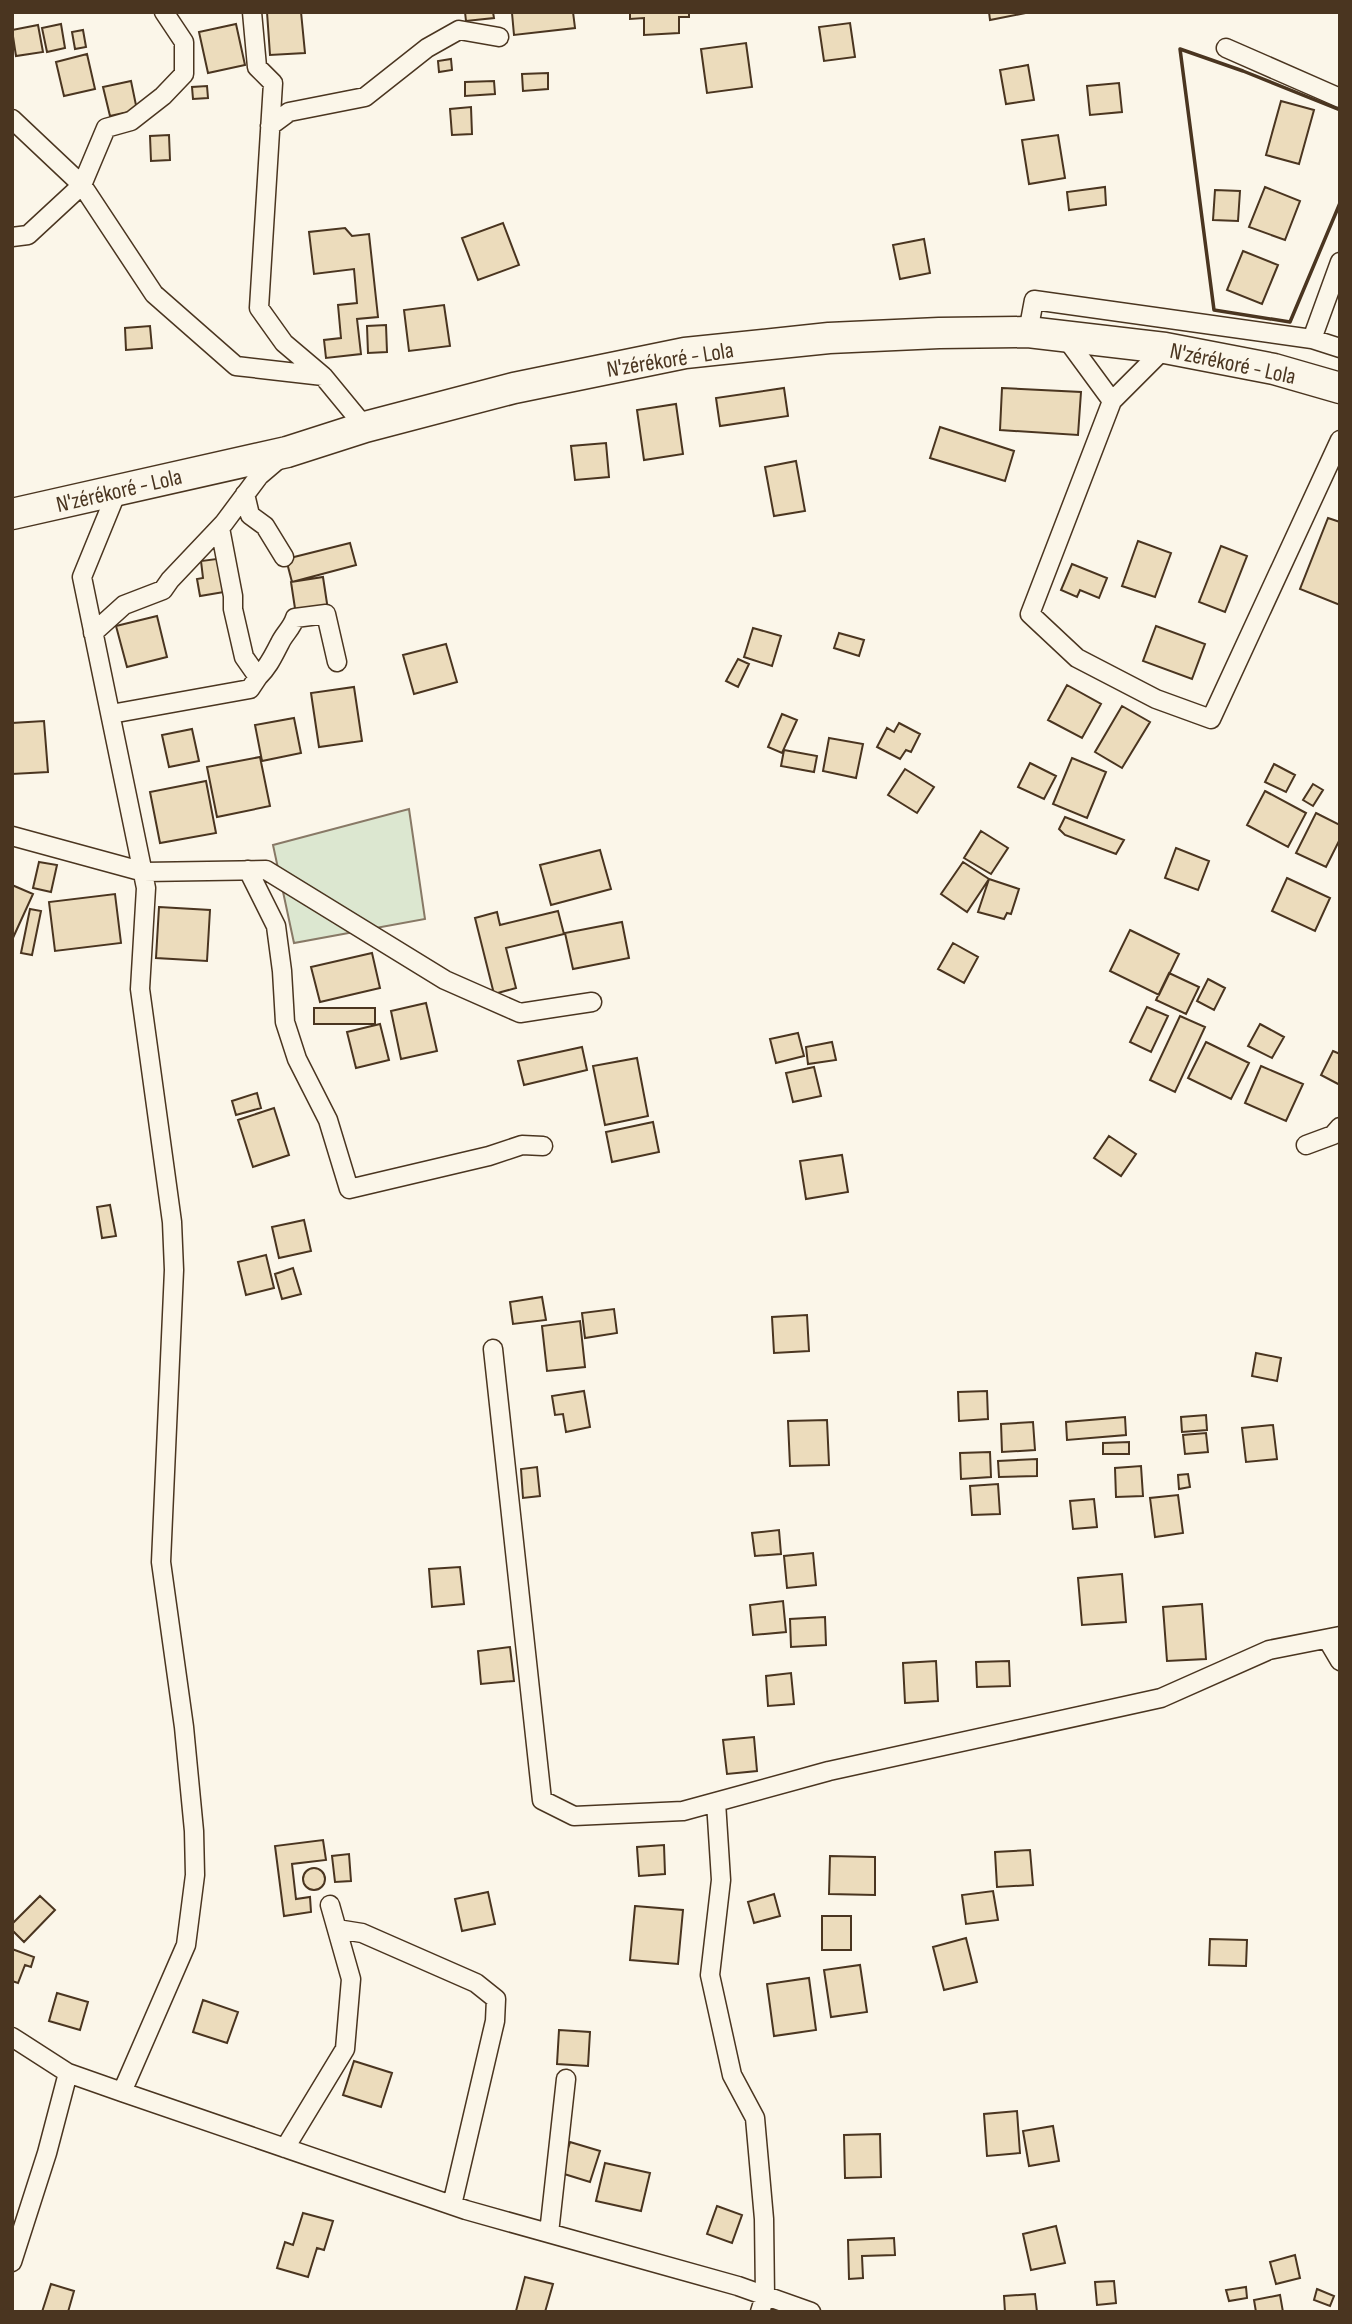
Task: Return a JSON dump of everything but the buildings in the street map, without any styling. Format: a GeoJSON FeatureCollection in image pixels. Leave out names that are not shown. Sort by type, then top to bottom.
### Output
{"type":"FeatureCollection","features":[{"type":"Feature","properties":{"kind":"highway","name":"N'zérékoré - Lola"},"geometry":{"type":"LineString","coordinates":[[12,514],[287,453],[365,427],[514,388],[685,353],[829,338],[939,332],[1028,332],[1165,348],[1274,369],[1340,388]]}},
{"type":"Feature","properties":{"kind":"street"},"geometry":{"type":"LineString","coordinates":[[12,237],[28,235],[82,185],[106,128],[131,121],[163,96],[184,74],[184,43],[164,12]]}},
{"type":"Feature","properties":{"kind":"street"},"geometry":{"type":"LineString","coordinates":[[252,12],[257,67],[272,83],[259,308],[284,343],[323,376],[365,427]]}},
{"type":"Feature","properties":{"kind":"street"},"geometry":{"type":"LineString","coordinates":[[270,126],[289,112],[365,97],[427,48],[459,30],[499,37]]}},
{"type":"Feature","properties":{"kind":"street"},"geometry":{"type":"LineString","coordinates":[[1226,48],[1340,98]]}},
{"type":"Feature","properties":{"kind":"street"},"geometry":{"type":"LineString","coordinates":[[12,119],[82,185],[154,294],[236,366],[323,376]]}},
{"type":"Feature","properties":{"kind":"street"},"geometry":{"type":"LineString","coordinates":[[1312,340],[1340,262]]}},
{"type":"Feature","properties":{"kind":"street"},"geometry":{"type":"LineString","coordinates":[[1028,332],[1034,300],[1312,340],[1340,348]]}},
{"type":"Feature","properties":{"kind":"street"},"geometry":{"type":"LineString","coordinates":[[1065,337],[1112,401]]}},
{"type":"Feature","properties":{"kind":"street"},"geometry":{"type":"LineString","coordinates":[[1165,348],[1112,401],[1030,614],[1077,658],[1156,699],[1211,719],[1340,440]]}},
{"type":"Feature","properties":{"kind":"street"},"geometry":{"type":"LineString","coordinates":[[93,633],[124,606],[163,590],[220,528],[259,476],[287,453]]}},
{"type":"Feature","properties":{"kind":"street"},"geometry":{"type":"LineString","coordinates":[[118,489],[82,577],[146,888],[139,989],[172,1222],[174,1270],[161,1562],[184,1727],[194,1831],[195,1875],[186,1945],[122,2092]]}},
{"type":"Feature","properties":{"kind":"street"},"geometry":{"type":"LineString","coordinates":[[244,494],[250,515],[265,526],[284,557]]}},
{"type":"Feature","properties":{"kind":"street"},"geometry":{"type":"LineString","coordinates":[[220,528],[244,657],[258,677]]}},
{"type":"Feature","properties":{"kind":"street"},"geometry":{"type":"LineString","coordinates":[[111,714],[250,689],[275,657],[280,642],[295,618],[326,614],[337,662]]}},
{"type":"Feature","properties":{"kind":"street"},"geometry":{"type":"LineString","coordinates":[[12,835],[144,872],[266,870],[445,980],[520,1013],[592,1002]]}},
{"type":"Feature","properties":{"kind":"street"},"geometry":{"type":"LineString","coordinates":[[248,870],[276,926],[285,1022],[297,1059],[328,1120],[349,1189],[489,1156],[522,1145],[542,1146]]}},
{"type":"Feature","properties":{"kind":"street"},"geometry":{"type":"LineString","coordinates":[[1306,1145],[1333,1135],[1340,1128]]}},
{"type":"Feature","properties":{"kind":"street"},"geometry":{"type":"LineString","coordinates":[[493,1349],[542,1800],[574,1816],[683,1811],[829,1771],[1161,1698],[1269,1650],[1333,1638],[1340,1661]]}},
{"type":"Feature","properties":{"kind":"street"},"geometry":{"type":"LineString","coordinates":[[716,1802],[720,1880],[710,1975],[732,2075],[755,2118],[764,2219],[763,2304]]}},
{"type":"Feature","properties":{"kind":"street"},"geometry":{"type":"LineString","coordinates":[[285,2148],[345,2049],[351,1979],[330,1905]]}},
{"type":"Feature","properties":{"kind":"street"},"geometry":{"type":"LineString","coordinates":[[337,1928],[362,1933],[476,1983],[496,1999],[495,2021],[452,2205]]}},
{"type":"Feature","properties":{"kind":"street"},"geometry":{"type":"LineString","coordinates":[[12,2036],[68,2073],[122,2092],[452,2205],[549,2233],[763,2304],[811,2312]]}},
{"type":"Feature","properties":{"kind":"street"},"geometry":{"type":"LineString","coordinates":[[12,2262],[47,2153],[68,2073]]}},
{"type":"Feature","properties":{"kind":"street"},"geometry":{"type":"LineString","coordinates":[[549,2233],[566,2080]]}},
{"type":"Feature","properties":{"kind":"green space"},"geometry":{"type":"Polygon","coordinates":[[[409,809],[425,919],[294,943],[273,845],[409,809]]]}},
{"type":"Feature","properties":{"kind":"wall"},"geometry":{"type":"LineString","coordinates":[[1340,110],[1180,49],[1214,310],[1290,322],[1340,203]]}}]}
